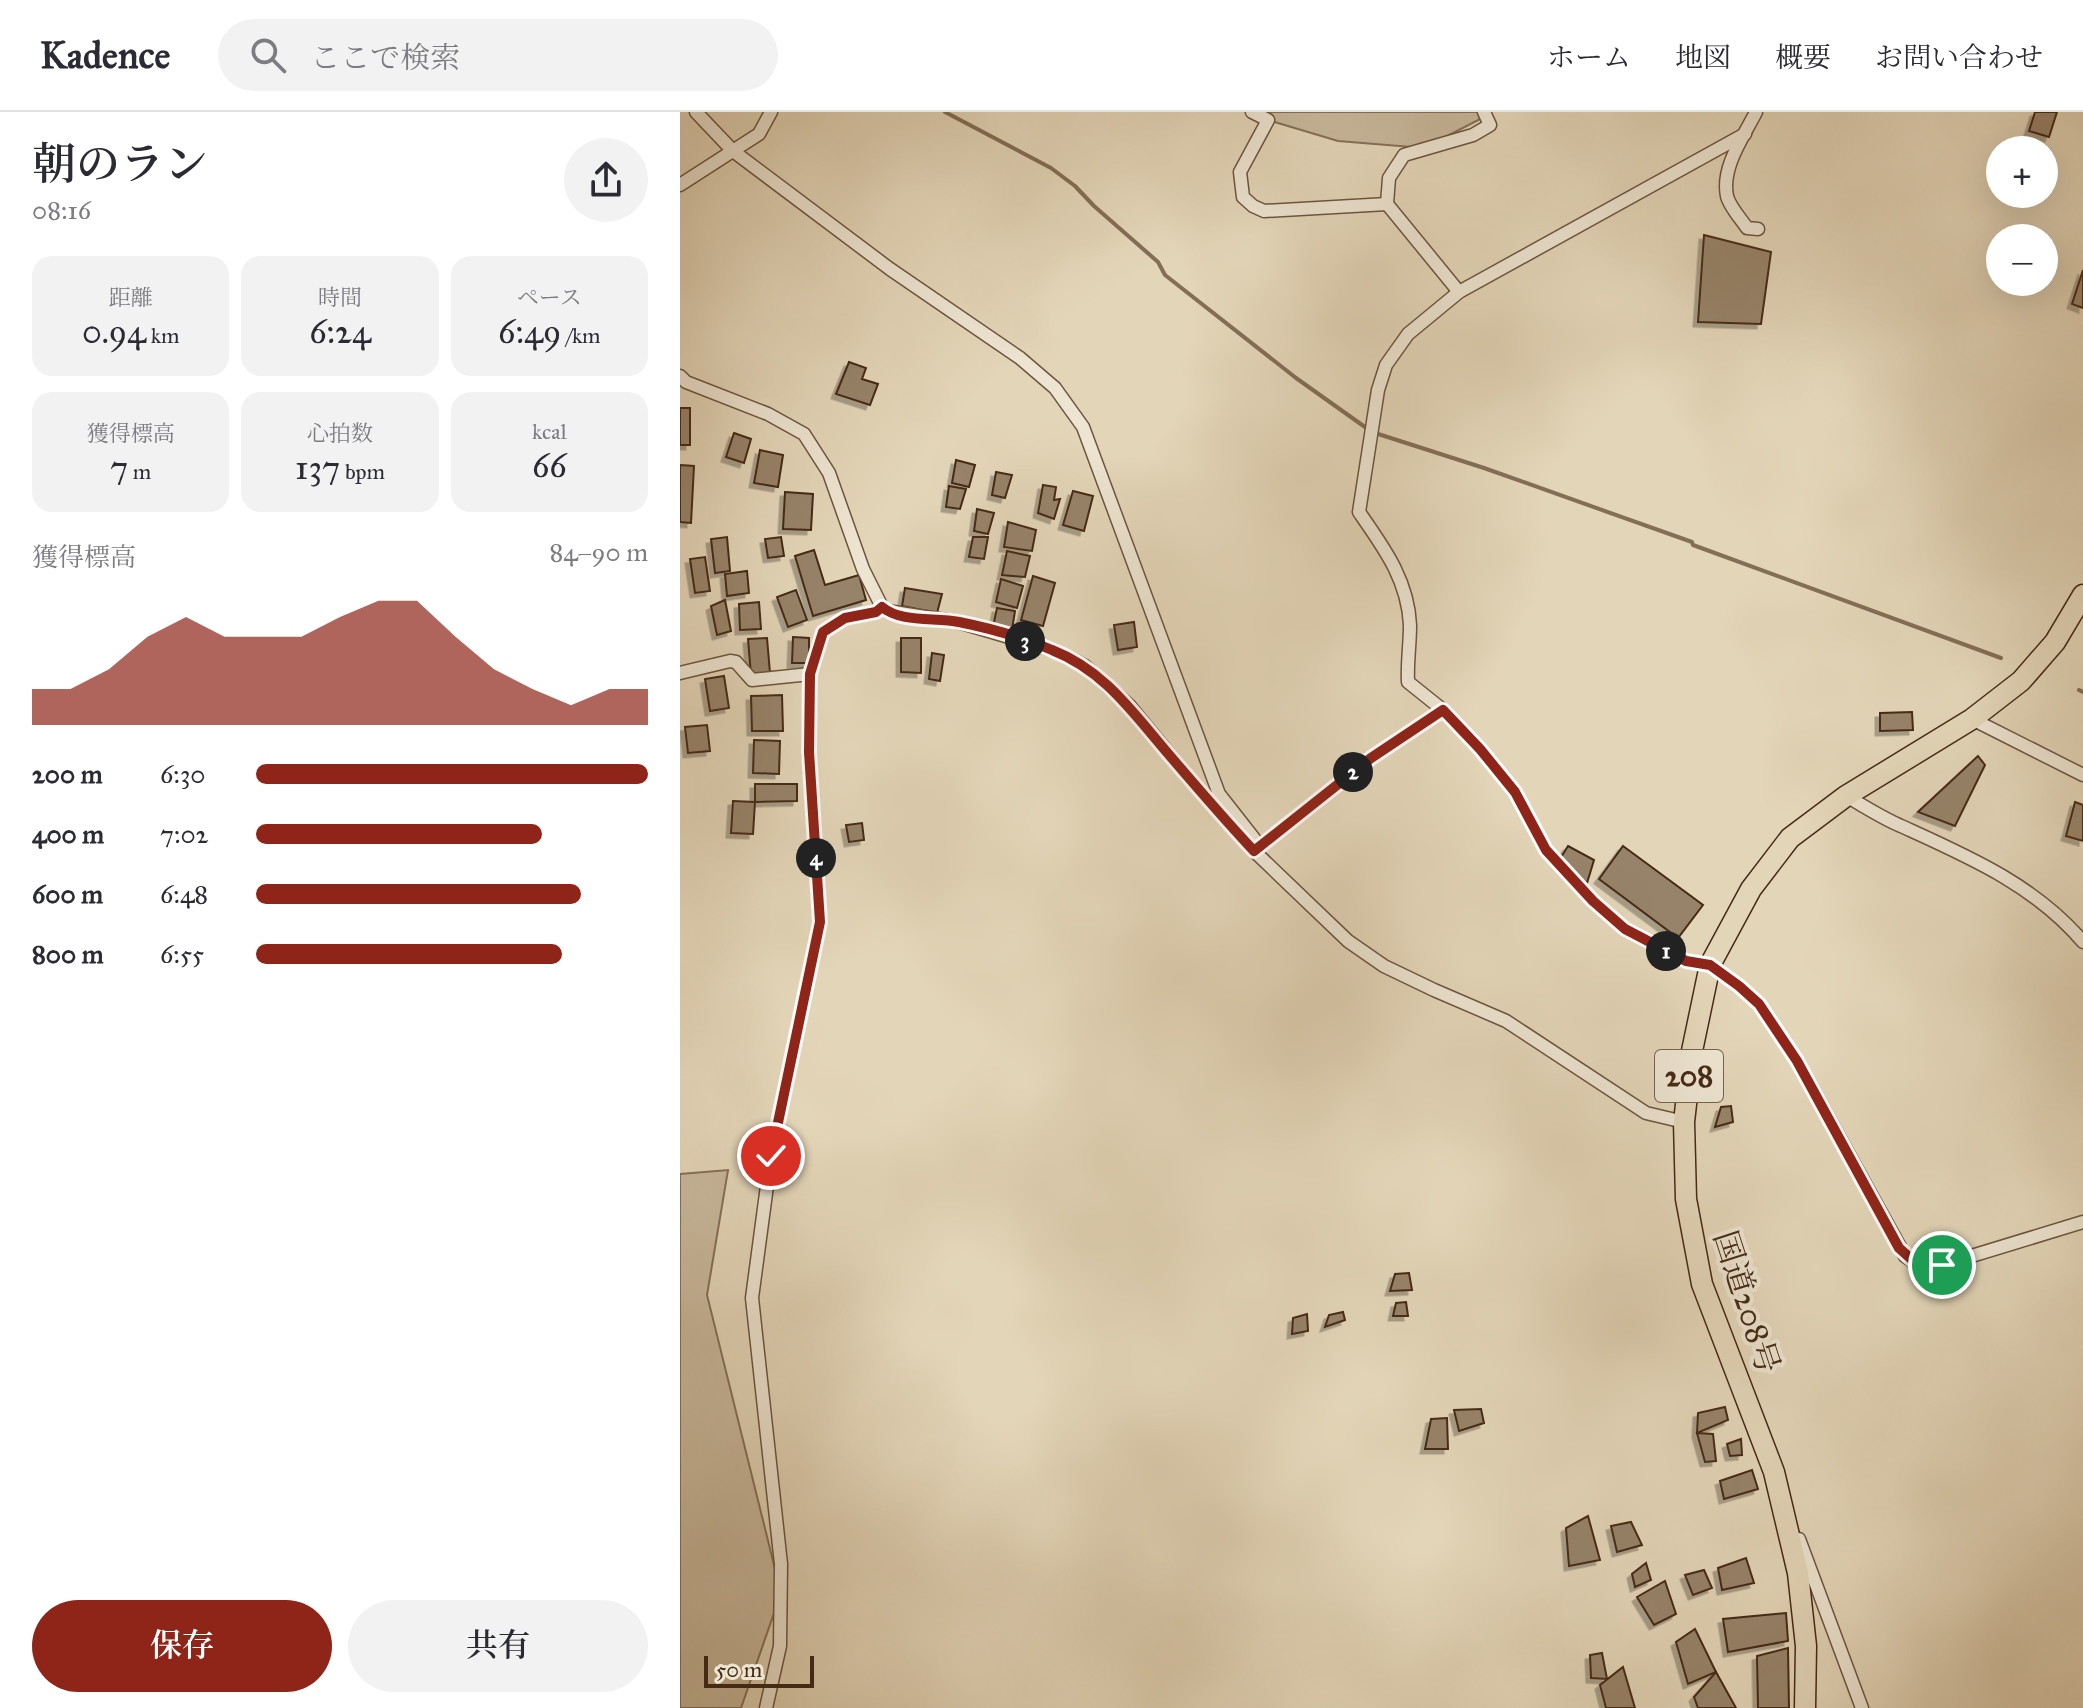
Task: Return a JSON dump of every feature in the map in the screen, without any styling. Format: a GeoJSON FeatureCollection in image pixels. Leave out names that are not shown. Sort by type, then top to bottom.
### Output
{"type":"FeatureCollection","features":[{"type":"Feature","properties":{"kind":"highway","name":"国道208号"},"geometry":{"type":"LineString","coordinates":[[1805,1708],[1806,1646],[1798,1573],[1774,1472],[1702,1284],[1686,1199],[1684,1122],[1692,1051],[1710,965],[1751,889],[1790,838],[1846,796],[1972,719],[2021,681],[2055,642],[2083,595]]}},
{"type":"Feature","properties":{"kind":"street"},"geometry":{"type":"LineString","coordinates":[[696,112],[733,151],[890,269],[1020,358],[1055,388],[1083,427],[1219,794],[1256,848]]}},
{"type":"Feature","properties":{"kind":"street"},"geometry":{"type":"LineString","coordinates":[[680,185],[759,134],[771,112]]}},
{"type":"Feature","properties":{"kind":"street"},"geometry":{"type":"LineString","coordinates":[[1252,112],[1268,120],[1240,172],[1243,197],[1253,206],[1264,211],[1387,204]]}},
{"type":"Feature","properties":{"kind":"street"},"geometry":{"type":"LineString","coordinates":[[1459,292],[1387,204],[1389,178],[1404,155],[1473,135],[1490,125],[1484,112]]}},
{"type":"Feature","properties":{"kind":"street"},"geometry":{"type":"LineString","coordinates":[[1756,112],[1735,152],[1726,182],[1727,198],[1747,228],[1758,229]]}},
{"type":"Feature","properties":{"kind":"street"},"geometry":{"type":"LineString","coordinates":[[1745,134],[1459,292],[1408,334],[1386,365],[1378,390],[1359,512],[1394,562],[1406,599],[1410,623],[1408,682],[1443,710],[1480,749],[1515,792],[1546,850],[1593,901],[1625,929],[1686,961],[1710,965],[1759,1004],[1797,1061],[1899,1248],[1918,1265],[1942,1265],[2083,1222]]}},
{"type":"Feature","properties":{"kind":"street"},"geometry":{"type":"LineString","coordinates":[[682,381],[768,414],[804,434],[829,473],[863,569],[887,611],[958,622],[1053,650],[1085,666],[1129,705],[1188,777],[1348,941],[1384,966],[1506,1021],[1646,1113],[1684,1122]]}},
{"type":"Feature","properties":{"kind":"street"},"geometry":{"type":"LineString","coordinates":[[766,1708],[780,1646],[781,1564],[752,1298],[771,1156],[820,922],[809,752],[810,674],[823,632],[845,618],[876,612],[882,607]]}},
{"type":"Feature","properties":{"kind":"street"},"geometry":{"type":"LineString","coordinates":[[680,673],[730,661],[736,662],[752,680],[810,674]]}},
{"type":"Feature","properties":{"kind":"street"},"geometry":{"type":"LineString","coordinates":[[1256,848],[1371,758],[1443,710]]}},
{"type":"Feature","properties":{"kind":"street"},"geometry":{"type":"LineString","coordinates":[[1972,719],[2083,775]]}},
{"type":"Feature","properties":{"kind":"street"},"geometry":{"type":"LineString","coordinates":[[1846,796],[1898,825],[1942,843],[2026,890],[2083,942]]}},
{"type":"Feature","properties":{"kind":"street"},"geometry":{"type":"LineString","coordinates":[[1774,1472],[1862,1708]]}},
{"type":"Feature","properties":{"kind":"shaded area"},"geometry":{"type":"Polygon","coordinates":[[[1254,112],[1481,112],[1486,116],[1424,148],[1338,141],[1268,120],[1254,112]]]}},
{"type":"Feature","properties":{"kind":"shaded area"},"geometry":{"type":"Polygon","coordinates":[[[728,1170],[707,1295],[781,1593],[741,1708],[680,1708],[680,1174],[728,1170]]]}},
{"type":"Feature","properties":{"kind":"building"},"geometry":{"type":"Polygon","coordinates":[[[2035,112],[2057,112],[2049,136],[2029,131],[2035,112]]]}},
{"type":"Feature","properties":{"kind":"building"},"geometry":{"type":"Polygon","coordinates":[[[1704,235],[1771,252],[1761,324],[1698,322],[1704,235]]]}},
{"type":"Feature","properties":{"kind":"building"},"geometry":{"type":"Polygon","coordinates":[[[2083,270],[2083,308],[2072,304],[2083,270]]]}},
{"type":"Feature","properties":{"kind":"building"},"geometry":{"type":"Polygon","coordinates":[[[849,362],[866,368],[862,379],[878,384],[870,405],[836,394],[849,362]]]}},
{"type":"Feature","properties":{"kind":"building"},"geometry":{"type":"Polygon","coordinates":[[[680,408],[690,408],[690,445],[680,445],[680,408]]]}},
{"type":"Feature","properties":{"kind":"building"},"geometry":{"type":"Polygon","coordinates":[[[734,433],[751,439],[744,463],[726,457],[734,433]]]}},
{"type":"Feature","properties":{"kind":"building"},"geometry":{"type":"Polygon","coordinates":[[[760,450],[783,455],[778,487],[754,483],[760,450]]]}},
{"type":"Feature","properties":{"kind":"building"},"geometry":{"type":"Polygon","coordinates":[[[956,460],[975,465],[969,487],[952,483],[956,460]]]}},
{"type":"Feature","properties":{"kind":"building"},"geometry":{"type":"Polygon","coordinates":[[[680,465],[694,466],[691,523],[680,522],[680,465]]]}},
{"type":"Feature","properties":{"kind":"building"},"geometry":{"type":"Polygon","coordinates":[[[996,472],[1012,475],[1005,498],[992,495],[996,472]]]}},
{"type":"Feature","properties":{"kind":"building"},"geometry":{"type":"Polygon","coordinates":[[[1043,485],[1056,487],[1054,500],[1060,499],[1054,519],[1038,513],[1043,485]]]}},
{"type":"Feature","properties":{"kind":"building"},"geometry":{"type":"Polygon","coordinates":[[[949,486],[966,489],[960,509],[946,507],[949,486]]]}},
{"type":"Feature","properties":{"kind":"building"},"geometry":{"type":"Polygon","coordinates":[[[1073,491],[1093,496],[1084,531],[1063,525],[1073,491]]]}},
{"type":"Feature","properties":{"kind":"building"},"geometry":{"type":"Polygon","coordinates":[[[785,492],[813,494],[811,530],[783,529],[785,492]]]}},
{"type":"Feature","properties":{"kind":"building"},"geometry":{"type":"Polygon","coordinates":[[[977,509],[994,513],[988,534],[974,531],[977,509]]]}},
{"type":"Feature","properties":{"kind":"building"},"geometry":{"type":"Polygon","coordinates":[[[1008,522],[1036,530],[1032,551],[1004,547],[1008,522]]]}},
{"type":"Feature","properties":{"kind":"building"},"geometry":{"type":"Polygon","coordinates":[[[727,537],[730,571],[715,573],[711,539],[727,537]]]}},
{"type":"Feature","properties":{"kind":"building"},"geometry":{"type":"Polygon","coordinates":[[[781,537],[784,556],[768,558],[765,539],[781,537]]]}},
{"type":"Feature","properties":{"kind":"building"},"geometry":{"type":"Polygon","coordinates":[[[973,537],[988,537],[984,559],[969,557],[973,537]]]}},
{"type":"Feature","properties":{"kind":"building"},"geometry":{"type":"Polygon","coordinates":[[[814,550],[825,585],[859,575],[866,600],[813,616],[795,556],[814,550]]]}},
{"type":"Feature","properties":{"kind":"building"},"geometry":{"type":"Polygon","coordinates":[[[1007,551],[1030,556],[1025,577],[1002,575],[1007,551]]]}},
{"type":"Feature","properties":{"kind":"building"},"geometry":{"type":"Polygon","coordinates":[[[705,557],[710,591],[695,593],[690,559],[705,557]]]}},
{"type":"Feature","properties":{"kind":"building"},"geometry":{"type":"Polygon","coordinates":[[[747,571],[749,593],[727,596],[725,574],[747,571]]]}},
{"type":"Feature","properties":{"kind":"building"},"geometry":{"type":"Polygon","coordinates":[[[1033,576],[1055,583],[1043,626],[1021,620],[1033,576]]]}},
{"type":"Feature","properties":{"kind":"building"},"geometry":{"type":"Polygon","coordinates":[[[1001,579],[1023,586],[1017,608],[996,602],[1001,579]]]}},
{"type":"Feature","properties":{"kind":"building"},"geometry":{"type":"Polygon","coordinates":[[[905,588],[942,594],[937,613],[902,606],[905,588]]]}},
{"type":"Feature","properties":{"kind":"building"},"geometry":{"type":"Polygon","coordinates":[[[796,590],[807,620],[788,627],[777,597],[796,590]]]}},
{"type":"Feature","properties":{"kind":"building"},"geometry":{"type":"Polygon","coordinates":[[[725,600],[731,631],[717,635],[711,606],[725,600]]]}},
{"type":"Feature","properties":{"kind":"building"},"geometry":{"type":"Polygon","coordinates":[[[759,602],[761,629],[740,630],[739,604],[759,602]]]}},
{"type":"Feature","properties":{"kind":"building"},"geometry":{"type":"Polygon","coordinates":[[[997,608],[1015,611],[1012,630],[993,627],[997,608]]]}},
{"type":"Feature","properties":{"kind":"building"},"geometry":{"type":"Polygon","coordinates":[[[1134,622],[1137,647],[1118,650],[1114,625],[1134,622]]]}},
{"type":"Feature","properties":{"kind":"building"},"geometry":{"type":"Polygon","coordinates":[[[793,637],[809,638],[809,663],[792,663],[793,637]]]}},
{"type":"Feature","properties":{"kind":"building"},"geometry":{"type":"Polygon","coordinates":[[[767,638],[770,673],[751,675],[748,639],[767,638]]]}},
{"type":"Feature","properties":{"kind":"building"},"geometry":{"type":"Polygon","coordinates":[[[901,638],[921,638],[921,673],[901,672],[901,638]]]}},
{"type":"Feature","properties":{"kind":"building"},"geometry":{"type":"Polygon","coordinates":[[[932,653],[944,655],[940,681],[929,679],[932,653]]]}},
{"type":"Feature","properties":{"kind":"building"},"geometry":{"type":"Polygon","coordinates":[[[724,676],[729,708],[710,711],[705,679],[724,676]]]}},
{"type":"Feature","properties":{"kind":"building"},"geometry":{"type":"Polygon","coordinates":[[[782,695],[783,731],[752,731],[751,696],[782,695]]]}},
{"type":"Feature","properties":{"kind":"building"},"geometry":{"type":"Polygon","coordinates":[[[1912,712],[1913,730],[1880,731],[1880,713],[1912,712]]]}},
{"type":"Feature","properties":{"kind":"building"},"geometry":{"type":"Polygon","coordinates":[[[707,725],[710,751],[688,753],[685,727],[707,725]]]}},
{"type":"Feature","properties":{"kind":"building"},"geometry":{"type":"Polygon","coordinates":[[[754,740],[780,741],[779,774],[753,773],[754,740]]]}},
{"type":"Feature","properties":{"kind":"building"},"geometry":{"type":"Polygon","coordinates":[[[1978,756],[1985,765],[1955,826],[1918,812],[1978,756]]]}},
{"type":"Feature","properties":{"kind":"building"},"geometry":{"type":"Polygon","coordinates":[[[755,784],[797,784],[797,801],[755,802],[755,784]]]}},
{"type":"Feature","properties":{"kind":"building"},"geometry":{"type":"Polygon","coordinates":[[[733,801],[755,802],[753,834],[731,833],[733,801]]]}},
{"type":"Feature","properties":{"kind":"building"},"geometry":{"type":"Polygon","coordinates":[[[2075,802],[2083,805],[2083,841],[2066,836],[2075,802]]]}},
{"type":"Feature","properties":{"kind":"building"},"geometry":{"type":"Polygon","coordinates":[[[862,823],[864,840],[849,842],[846,825],[862,823]]]}},
{"type":"Feature","properties":{"kind":"building"},"geometry":{"type":"Polygon","coordinates":[[[1568,846],[1594,860],[1587,883],[1558,862],[1568,846]]]}},
{"type":"Feature","properties":{"kind":"building"},"geometry":{"type":"Polygon","coordinates":[[[1623,846],[1703,905],[1678,938],[1599,879],[1623,846]]]}},
{"type":"Feature","properties":{"kind":"building"},"geometry":{"type":"Polygon","coordinates":[[[1731,1106],[1733,1122],[1715,1127],[1721,1107],[1731,1106]]]}},
{"type":"Feature","properties":{"kind":"building"},"geometry":{"type":"Polygon","coordinates":[[[1409,1273],[1412,1290],[1390,1291],[1395,1274],[1409,1273]]]}},
{"type":"Feature","properties":{"kind":"building"},"geometry":{"type":"Polygon","coordinates":[[[1406,1302],[1408,1316],[1393,1316],[1396,1303],[1406,1302]]]}},
{"type":"Feature","properties":{"kind":"building"},"geometry":{"type":"Polygon","coordinates":[[[1343,1312],[1345,1320],[1325,1327],[1329,1315],[1343,1312]]]}},
{"type":"Feature","properties":{"kind":"building"},"geometry":{"type":"Polygon","coordinates":[[[1307,1314],[1308,1331],[1292,1334],[1293,1318],[1307,1314]]]}},
{"type":"Feature","properties":{"kind":"building"},"geometry":{"type":"Polygon","coordinates":[[[1725,1407],[1728,1420],[1697,1433],[1698,1413],[1725,1407]]]}},
{"type":"Feature","properties":{"kind":"building"},"geometry":{"type":"Polygon","coordinates":[[[1481,1409],[1484,1423],[1459,1431],[1454,1410],[1481,1409]]]}},
{"type":"Feature","properties":{"kind":"building"},"geometry":{"type":"Polygon","coordinates":[[[1447,1418],[1448,1449],[1425,1449],[1431,1419],[1447,1418]]]}},
{"type":"Feature","properties":{"kind":"building"},"geometry":{"type":"Polygon","coordinates":[[[1697,1433],[1713,1434],[1716,1461],[1705,1462],[1697,1433]]]}},
{"type":"Feature","properties":{"kind":"building"},"geometry":{"type":"Polygon","coordinates":[[[1741,1439],[1742,1455],[1730,1456],[1727,1444],[1741,1439]]]}},
{"type":"Feature","properties":{"kind":"building"},"geometry":{"type":"Polygon","coordinates":[[[1752,1470],[1758,1489],[1724,1499],[1720,1481],[1752,1470]]]}},
{"type":"Feature","properties":{"kind":"building"},"geometry":{"type":"Polygon","coordinates":[[[1588,1516],[1600,1560],[1569,1566],[1566,1528],[1588,1516]]]}},
{"type":"Feature","properties":{"kind":"building"},"geometry":{"type":"Polygon","coordinates":[[[1631,1522],[1642,1545],[1617,1552],[1611,1526],[1631,1522]]]}},
{"type":"Feature","properties":{"kind":"building"},"geometry":{"type":"Polygon","coordinates":[[[1746,1558],[1754,1583],[1722,1590],[1718,1568],[1746,1558]]]}},
{"type":"Feature","properties":{"kind":"building"},"geometry":{"type":"Polygon","coordinates":[[[1646,1563],[1651,1580],[1635,1587],[1632,1574],[1646,1563]]]}},
{"type":"Feature","properties":{"kind":"building"},"geometry":{"type":"Polygon","coordinates":[[[1704,1570],[1712,1588],[1693,1595],[1685,1575],[1704,1570]]]}},
{"type":"Feature","properties":{"kind":"building"},"geometry":{"type":"Polygon","coordinates":[[[1665,1581],[1676,1614],[1654,1625],[1637,1597],[1665,1581]]]}},
{"type":"Feature","properties":{"kind":"building"},"geometry":{"type":"Polygon","coordinates":[[[1786,1613],[1788,1641],[1728,1652],[1723,1619],[1786,1613]]]}},
{"type":"Feature","properties":{"kind":"building"},"geometry":{"type":"Polygon","coordinates":[[[1695,1629],[1716,1672],[1688,1684],[1676,1642],[1695,1629]]]}},
{"type":"Feature","properties":{"kind":"building"},"geometry":{"type":"Polygon","coordinates":[[[1788,1648],[1789,1708],[1758,1708],[1757,1656],[1788,1648]]]}},
{"type":"Feature","properties":{"kind":"building"},"geometry":{"type":"Polygon","coordinates":[[[1602,1653],[1607,1679],[1591,1678],[1590,1655],[1602,1653]]]}},
{"type":"Feature","properties":{"kind":"building"},"geometry":{"type":"Polygon","coordinates":[[[1623,1667],[1635,1708],[1606,1708],[1600,1685],[1623,1667]]]}},
{"type":"Feature","properties":{"kind":"building"},"geometry":{"type":"Polygon","coordinates":[[[1716,1672],[1736,1708],[1698,1708],[1694,1697],[1716,1672]]]}},
{"type":"Feature","properties":{"kind":"waterway"},"geometry":{"type":"LineString","coordinates":[[945,112],[1051,168],[1158,262],[1165,275],[1296,378],[1372,432],[1692,542],[1693,545],[2001,658]]}},
{"type":"Feature","properties":{"kind":"waterway"},"geometry":{"type":"LineString","coordinates":[[2079,690],[2083,692]]}},
{"type":"Feature","properties":{"kind":"route"},"geometry":{"type":"LineString","coordinates":[[771,1156],[820,922],[809,752],[810,674],[823,632],[845,618],[876,612],[882,607],[902,615],[958,622],[1053,650],[1085,666],[1129,705],[1254,851],[1371,758],[1443,710],[1515,792],[1546,850],[1593,901],[1625,929],[1686,961],[1710,965],[1759,1004],[1797,1061],[1899,1248],[1918,1265],[1942,1265]]}}]}
